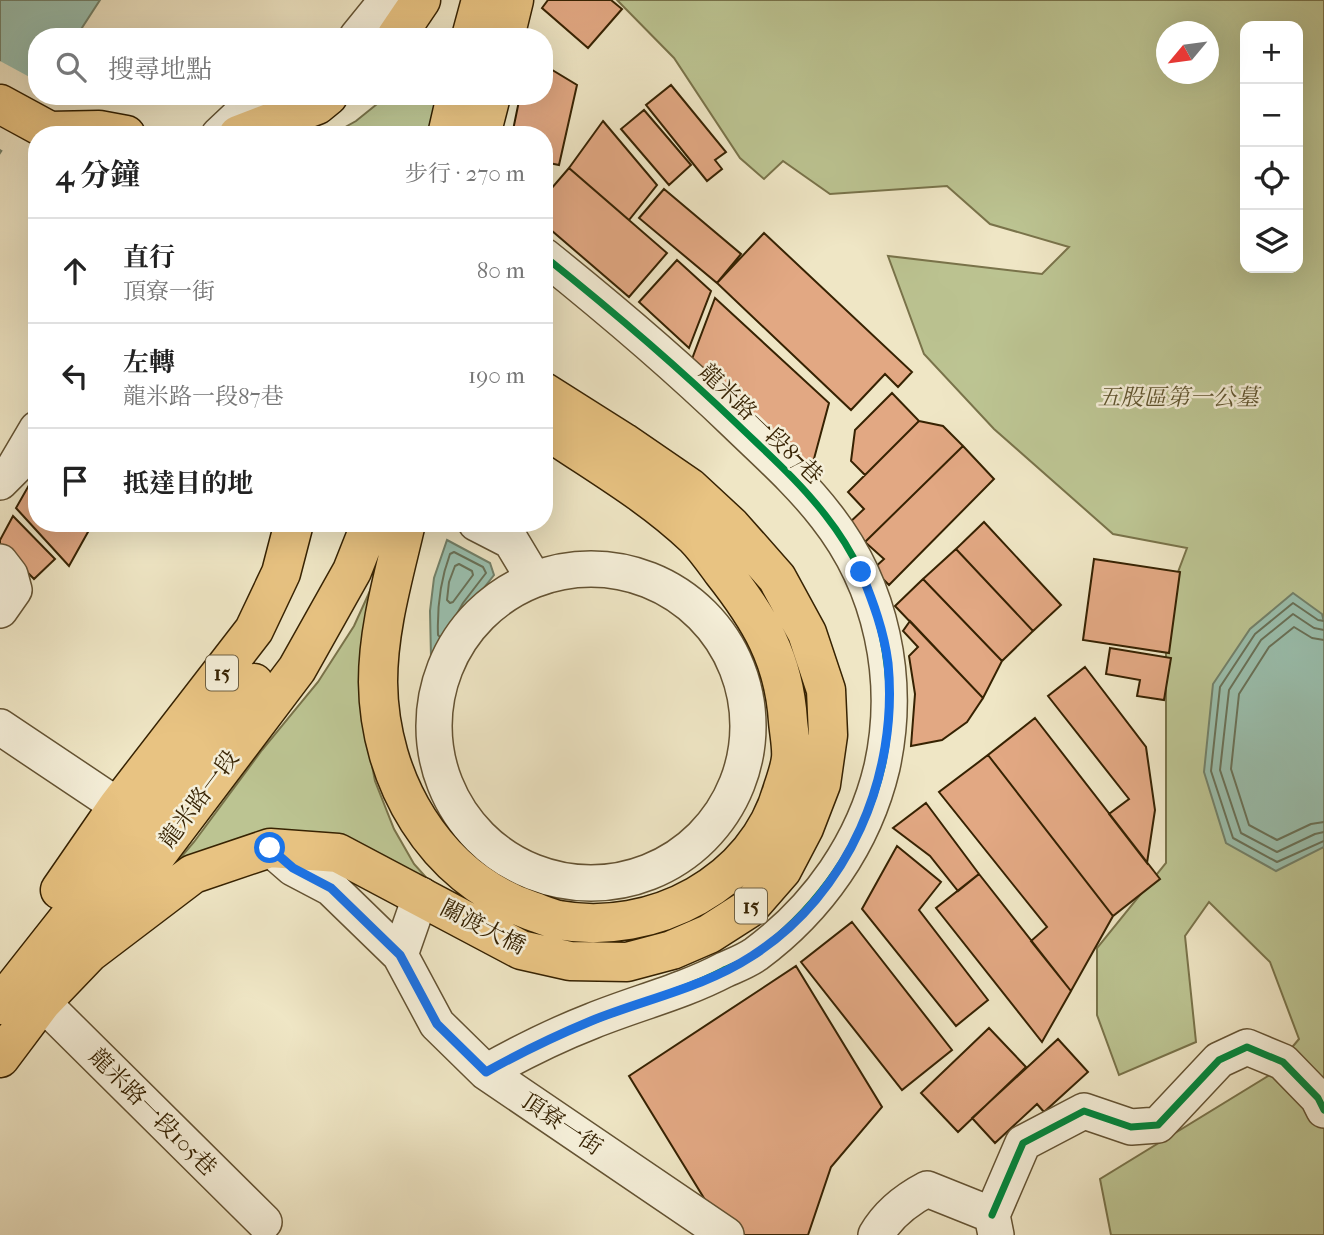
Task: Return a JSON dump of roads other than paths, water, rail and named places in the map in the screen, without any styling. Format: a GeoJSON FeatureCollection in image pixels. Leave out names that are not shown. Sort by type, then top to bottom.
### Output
{"type":"FeatureCollection","features":[{"type":"Feature","properties":{"kind":"main road"},"geometry":{"type":"LineString","coordinates":[[402,28],[421,0]]}},
{"type":"Feature","properties":{"kind":"main road"},"geometry":{"type":"LineString","coordinates":[[473,28],[481,0]]}},
{"type":"Feature","properties":{"kind":"main road"},"geometry":{"type":"LineString","coordinates":[[507,28],[514,0]]}},
{"type":"Feature","properties":{"kind":"main road"},"geometry":{"type":"LineString","coordinates":[[0,103],[41,126]]}},
{"type":"Feature","properties":{"kind":"main road"},"geometry":{"type":"LineString","coordinates":[[261,126],[317,105]]}},
{"type":"Feature","properties":{"kind":"main road"},"geometry":{"type":"LineString","coordinates":[[449,126],[454,105]]}},
{"type":"Feature","properties":{"kind":"main road"},"geometry":{"type":"LineString","coordinates":[[483,126],[489,105]]}},
{"type":"Feature","properties":{"kind":"main road","name":"關渡大橋"},"geometry":{"type":"LineString","coordinates":[[89,953],[193,874],[270,848],[338,853],[522,950],[570,961],[627,962],[672,950],[709,934],[748,909],[782,870],[821,784],[828,735],[826,690],[807,633],[777,578],[732,526],[690,488],[553,398]]}},
{"type":"Feature","properties":{"kind":"main road"},"geometry":{"type":"LineString","coordinates":[[404,532],[384,618],[378,680],[380,715],[387,752],[396,779],[428,837],[472,880],[505,901],[557,920],[604,923],[642,918],[688,902],[720,883],[753,849],[778,808],[791,758],[787,705],[775,651],[747,601],[697,539],[654,501],[553,434]]}},
{"type":"Feature","properties":{"kind":"main road","name":"15"},"geometry":{"type":"LineString","coordinates":[[33,962],[37,923],[118,806],[254,630],[281,573],[292,532]]}},
{"type":"Feature","properties":{"kind":"main road","name":"龍米路一段"},"geometry":{"type":"LineString","coordinates":[[0,1005],[274,656],[312,594],[341,532]]}},
{"type":"Feature","properties":{"kind":"main road","name":"龍米路一段"},"geometry":{"type":"LineString","coordinates":[[0,1058],[42,1002],[89,953],[112,914],[297,669],[352,571],[368,532]]}},
{"type":"Feature","properties":{"kind":"street"},"geometry":{"type":"LineString","coordinates":[[364,28],[387,0]]}},
{"type":"Feature","properties":{"kind":"street"},"geometry":{"type":"LineString","coordinates":[[229,126],[251,105]]}},
{"type":"Feature","properties":{"kind":"street","name":"龍米路一段87巷"},"geometry":{"type":"LineString","coordinates":[[486,1072],[591,1021],[693,986],[752,956],[788,929],[817,898],[866,819],[886,746],[890,699],[887,661],[878,616],[861,572],[826,516],[797,483],[718,406],[614,313],[553,263]]}},
{"type":"Feature","properties":{"kind":"street"},"geometry":{"type":"LineString","coordinates":[[0,482],[14,468],[28,444]]}},
{"type":"Feature","properties":{"kind":"street"},"geometry":{"type":"LineString","coordinates":[[494,532],[511,541],[532,576]]}},
{"type":"Feature","properties":{"kind":"street"},"geometry":{"type":"LineString","coordinates":[[0,562],[10,575],[14,590],[0,610]]}},
{"type":"Feature","properties":{"kind":"street"},"geometry":{"type":"LineString","coordinates":[[608,568],[643,577],[682,597],[712,626],[740,680],[749,716],[746,761],[734,803],[706,834],[654,869],[611,881],[561,882],[516,867],[479,839],[440,766],[434,733],[434,703],[449,662],[476,619],[504,590],[532,576],[566,570],[608,568]]}},
{"type":"Feature","properties":{"kind":"street"},"geometry":{"type":"LineString","coordinates":[[0,727],[118,806]]}},
{"type":"Feature","properties":{"kind":"street","name":"頂寮一街"},"geometry":{"type":"LineString","coordinates":[[270,848],[293,868],[331,888],[400,955],[437,1024],[486,1072],[726,1235]]}},
{"type":"Feature","properties":{"kind":"street"},"geometry":{"type":"LineString","coordinates":[[400,955],[421,895]]}},
{"type":"Feature","properties":{"kind":"street","name":"龍米路一段105巷"},"geometry":{"type":"LineString","coordinates":[[42,1002],[264,1222]]}},
{"type":"Feature","properties":{"kind":"street"},"geometry":{"type":"LineString","coordinates":[[876,1235],[883,1222],[909,1198],[927,1189],[994,1225],[1023,1143],[1084,1111],[1131,1127],[1158,1125],[1219,1060],[1248,1047],[1283,1062],[1318,1098],[1324,1110]]}},
{"type":"Feature","properties":{"kind":"water"},"geometry":{"type":"Polygon","coordinates":[[[0,0],[100,0],[82,28],[28,28],[28,105],[31,105],[0,153],[0,0]]]}},
{"type":"Feature","properties":{"kind":"water"},"geometry":{"type":"Polygon","coordinates":[[[447,540],[490,563],[494,575],[469,607],[440,656],[431,657],[430,611],[434,578],[447,540]]]}},
{"type":"Feature","properties":{"kind":"water"},"geometry":{"type":"Polygon","coordinates":[[[1293,593],[1322,614],[1324,622],[1324,847],[1276,871],[1226,843],[1204,772],[1213,684],[1250,629],[1293,593]]]}},
{"type":"Feature","properties":{"kind":"park label","name":"五股區第一公墓"},"geometry":{"type":"Point","coordinates":[1178,397]}}]}
